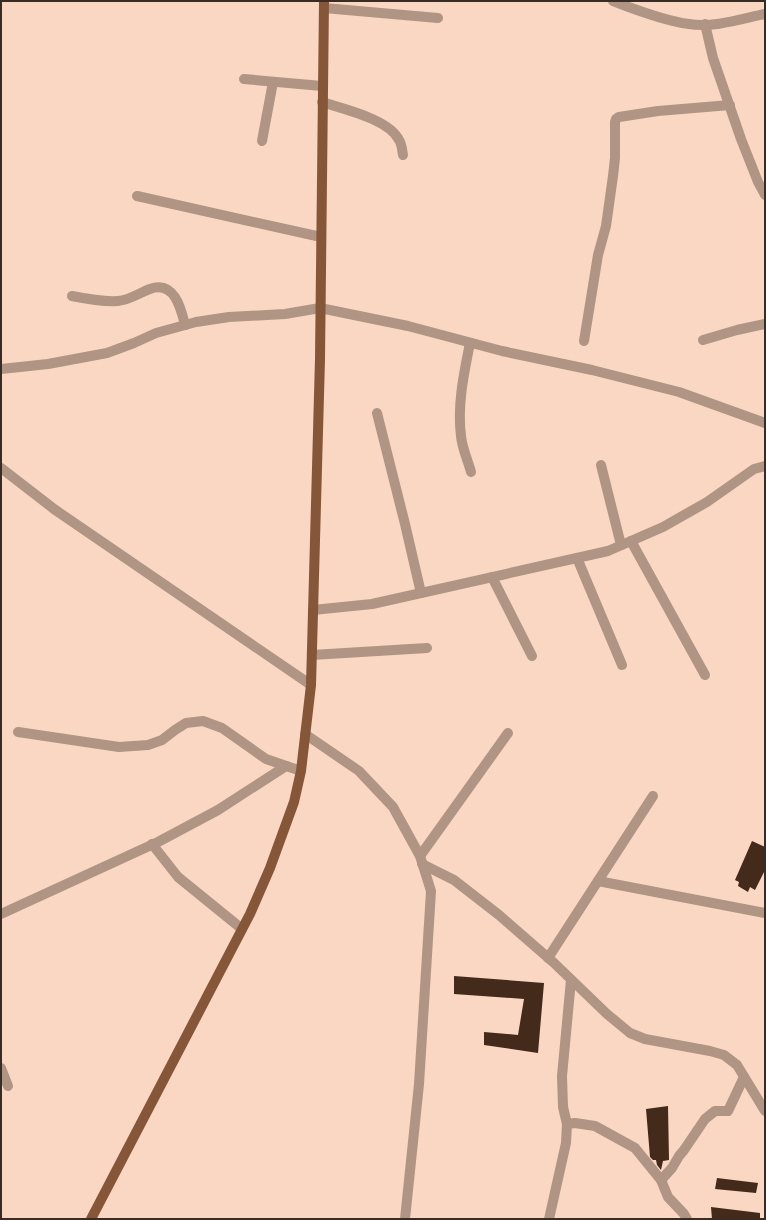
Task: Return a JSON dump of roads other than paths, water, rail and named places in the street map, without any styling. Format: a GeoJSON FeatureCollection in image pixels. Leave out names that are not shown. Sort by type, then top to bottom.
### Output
{"type":"FeatureCollection","features":[{"type":"Feature","properties":{"kind":"main road"},"geometry":{"type":"LineString","coordinates":[[91,1219],[242,929],[270,868],[294,802],[301,771],[311,685],[312,655],[320,308],[324,4]]}},
{"type":"Feature","properties":{"kind":"street"},"geometry":{"type":"LineString","coordinates":[[613,1],[647,14],[690,24],[715,24],[765,14]]}},
{"type":"Feature","properties":{"kind":"street"},"geometry":{"type":"LineString","coordinates":[[324,4],[438,18]]}},
{"type":"Feature","properties":{"kind":"street"},"geometry":{"type":"LineString","coordinates":[[705,24],[713,58],[741,139],[758,182],[765,195]]}},
{"type":"Feature","properties":{"kind":"street"},"geometry":{"type":"LineString","coordinates":[[244,79],[322,86]]}},
{"type":"Feature","properties":{"kind":"street"},"geometry":{"type":"LineString","coordinates":[[262,141],[273,82]]}},
{"type":"Feature","properties":{"kind":"street"},"geometry":{"type":"LineString","coordinates":[[322,102],[380,122],[400,140],[403,155]]}},
{"type":"Feature","properties":{"kind":"street"},"geometry":{"type":"LineString","coordinates":[[584,341],[598,255],[606,226],[616,158],[616,119],[618,117],[658,111],[730,105]]}},
{"type":"Feature","properties":{"kind":"street"},"geometry":{"type":"LineString","coordinates":[[137,196],[321,237]]}},
{"type":"Feature","properties":{"kind":"street"},"geometry":{"type":"LineString","coordinates":[[72,296],[100,301],[119,301],[132,298],[159,287],[168,291],[176,298],[181,309],[185,325]]}},
{"type":"Feature","properties":{"kind":"street"},"geometry":{"type":"LineString","coordinates":[[1,370],[48,364],[107,353],[156,333],[185,325],[229,317],[285,314],[320,308],[408,326],[502,351],[592,370],[679,392],[765,423]]}},
{"type":"Feature","properties":{"kind":"street"},"geometry":{"type":"LineString","coordinates":[[703,340],[765,324]]}},
{"type":"Feature","properties":{"kind":"street"},"geometry":{"type":"LineString","coordinates":[[470,343],[460,409],[461,437],[471,472]]}},
{"type":"Feature","properties":{"kind":"street"},"geometry":{"type":"LineString","coordinates":[[377,413],[421,593]]}},
{"type":"Feature","properties":{"kind":"street"},"geometry":{"type":"LineString","coordinates":[[601,465],[621,545]]}},
{"type":"Feature","properties":{"kind":"street"},"geometry":{"type":"LineString","coordinates":[[313,610],[372,604],[608,551],[663,527],[707,502],[754,469],[765,466]]}},
{"type":"Feature","properties":{"kind":"street"},"geometry":{"type":"LineString","coordinates":[[1,468],[54,509],[311,685]]}},
{"type":"Feature","properties":{"kind":"street"},"geometry":{"type":"LineString","coordinates":[[631,541],[705,675]]}},
{"type":"Feature","properties":{"kind":"street"},"geometry":{"type":"LineString","coordinates":[[577,558],[622,665]]}},
{"type":"Feature","properties":{"kind":"street"},"geometry":{"type":"LineString","coordinates":[[492,577],[532,656]]}},
{"type":"Feature","properties":{"kind":"street"},"geometry":{"type":"LineString","coordinates":[[312,655],[427,648]]}},
{"type":"Feature","properties":{"kind":"street"},"geometry":{"type":"LineString","coordinates":[[18,732],[119,747],[148,745],[162,740],[186,723],[203,722],[222,728],[266,759],[301,771]]}},
{"type":"Feature","properties":{"kind":"street"},"geometry":{"type":"LineString","coordinates":[[421,860],[508,733]]}},
{"type":"Feature","properties":{"kind":"street"},"geometry":{"type":"LineString","coordinates":[[305,734],[359,771],[393,807],[421,860],[431,890],[419,1084],[405,1219]]}},
{"type":"Feature","properties":{"kind":"street"},"geometry":{"type":"LineString","coordinates":[[1,914],[152,844],[218,810],[286,766]]}},
{"type":"Feature","properties":{"kind":"street"},"geometry":{"type":"LineString","coordinates":[[548,958],[653,796]]}},
{"type":"Feature","properties":{"kind":"street"},"geometry":{"type":"LineString","coordinates":[[152,844],[178,877],[242,929]]}},
{"type":"Feature","properties":{"kind":"street"},"geometry":{"type":"LineString","coordinates":[[421,860],[454,880],[499,915],[548,958],[607,1014],[630,1033],[645,1038],[724,1055],[737,1065],[765,1111]]}},
{"type":"Feature","properties":{"kind":"street"},"geometry":{"type":"LineString","coordinates":[[598,881],[765,913]]}},
{"type":"Feature","properties":{"kind":"street"},"geometry":{"type":"LineString","coordinates":[[549,1219],[566,1142],[568,1124],[563,1106],[562,1076],[571,980]]}},
{"type":"Feature","properties":{"kind":"street"},"geometry":{"type":"LineString","coordinates":[[1,1068],[8,1086]]}},
{"type":"Feature","properties":{"kind":"street"},"geometry":{"type":"LineString","coordinates":[[661,1180],[672,1168],[705,1119],[715,1111],[728,1111],[744,1077]]}},
{"type":"Feature","properties":{"kind":"street"},"geometry":{"type":"LineString","coordinates":[[568,1124],[575,1123],[595,1126],[635,1148],[661,1180],[668,1197],[687,1219]]}}]}
